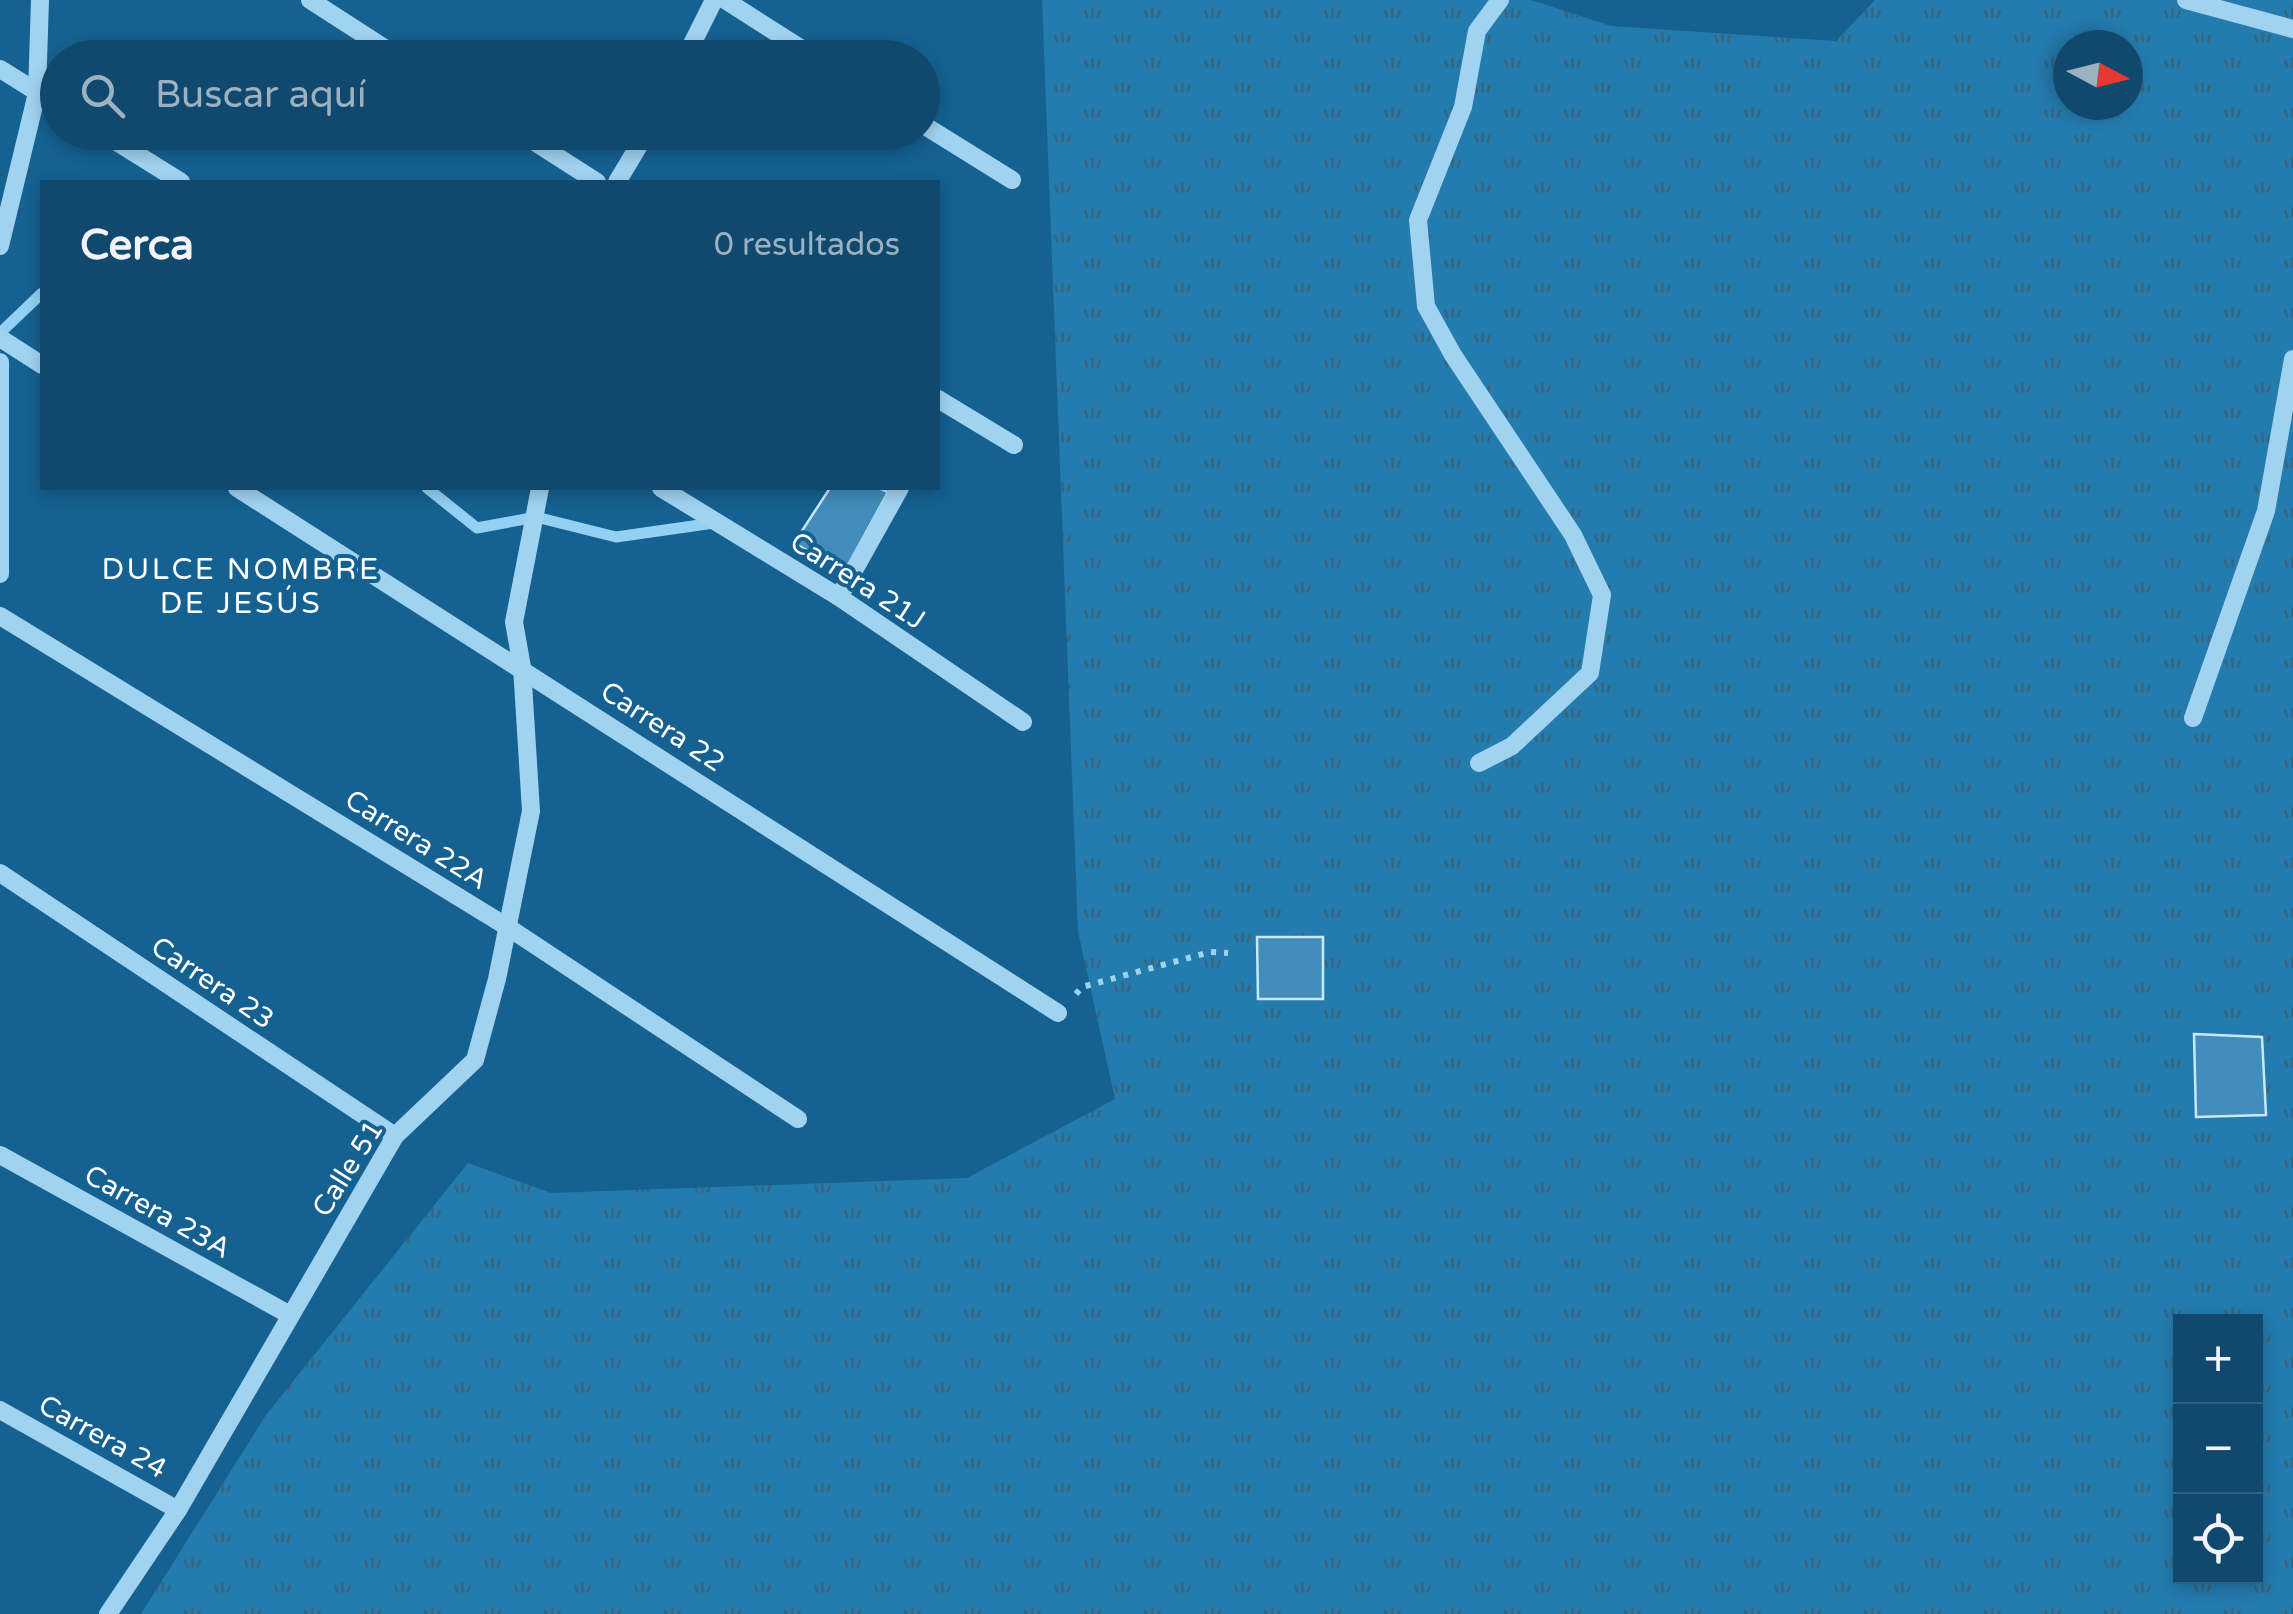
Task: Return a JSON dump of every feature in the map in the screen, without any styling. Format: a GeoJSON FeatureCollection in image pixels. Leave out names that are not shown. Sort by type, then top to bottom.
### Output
{"type":"FeatureCollection","features":[{"type":"Feature","properties":{"kind":"street"},"geometry":{"type":"LineString","coordinates":[[0,246],[37,93],[40,0]]}},
{"type":"Feature","properties":{"kind":"street"},"geometry":{"type":"LineString","coordinates":[[310,0],[372,40]]}},
{"type":"Feature","properties":{"kind":"street"},"geometry":{"type":"LineString","coordinates":[[694,40],[714,0]]}},
{"type":"Feature","properties":{"kind":"street"},"geometry":{"type":"LineString","coordinates":[[724,0],[787,40]]}},
{"type":"Feature","properties":{"kind":"street"},"geometry":{"type":"LineString","coordinates":[[1479,763],[1512,746],[1590,674],[1602,595],[1574,535],[1453,355],[1426,306],[1418,220],[1463,107],[1477,31],[1500,0]]}},
{"type":"Feature","properties":{"kind":"street"},"geometry":{"type":"LineString","coordinates":[[2186,0],[2293,29]]}},
{"type":"Feature","properties":{"kind":"street"},"geometry":{"type":"LineString","coordinates":[[0,69],[40,95]]}},
{"type":"Feature","properties":{"kind":"street"},"geometry":{"type":"LineString","coordinates":[[940,135],[1012,180]]}},
{"type":"Feature","properties":{"kind":"street"},"geometry":{"type":"LineString","coordinates":[[129,150],[177,180]]}},
{"type":"Feature","properties":{"kind":"street"},"geometry":{"type":"LineString","coordinates":[[547,150],[595,180]]}},
{"type":"Feature","properties":{"kind":"street"},"geometry":{"type":"LineString","coordinates":[[618,180],[636,150]]}},
{"type":"Feature","properties":{"kind":"street"},"geometry":{"type":"LineString","coordinates":[[0,338],[40,363]]}},
{"type":"Feature","properties":{"kind":"street"},"geometry":{"type":"LineString","coordinates":[[2192,718],[2266,511],[2293,359]]}},
{"type":"Feature","properties":{"kind":"street"},"geometry":{"type":"LineString","coordinates":[[0,367],[0,574]]}},
{"type":"Feature","properties":{"kind":"street"},"geometry":{"type":"LineString","coordinates":[[940,408],[1014,445]]}},
{"type":"Feature","properties":{"kind":"street","name":"Carrera 22"},"geometry":{"type":"LineString","coordinates":[[240,490],[1058,1013]]}},
{"type":"Feature","properties":{"kind":"street","name":"Calle 51"},"geometry":{"type":"LineString","coordinates":[[108,1614],[178,1510],[395,1136],[475,1060],[497,980],[532,811],[522,667],[514,622],[540,490]]}},
{"type":"Feature","properties":{"kind":"street","name":"Carrera 21J"},"geometry":{"type":"LineString","coordinates":[[664,490],[839,597],[1023,722]]}},
{"type":"Feature","properties":{"kind":"street"},"geometry":{"type":"LineString","coordinates":[[839,597],[899,490]]}},
{"type":"Feature","properties":{"kind":"street","name":"Carrera 22A"},"geometry":{"type":"LineString","coordinates":[[0,616],[506,926],[798,1119]]}},
{"type":"Feature","properties":{"kind":"street","name":"Carrera 23"},"geometry":{"type":"LineString","coordinates":[[0,873],[395,1136]]}},
{"type":"Feature","properties":{"kind":"street","name":"Carrera 23A"},"geometry":{"type":"LineString","coordinates":[[0,1155],[290,1315]]}},
{"type":"Feature","properties":{"kind":"street","name":"Carrera 24"},"geometry":{"type":"LineString","coordinates":[[0,1410],[178,1510]]}},
{"type":"Feature","properties":{"kind":"path"},"geometry":{"type":"LineString","coordinates":[[1058,1013],[1082,987],[1210,952],[1228,952]]}},
{"type":"Feature","properties":{"kind":"green space"},"geometry":{"type":"Polygon","coordinates":[[[1042,0],[1531,0],[1611,26],[1836,41],[1875,0],[2293,0],[2293,1614],[141,1614],[266,1415],[468,1163],[551,1193],[967,1178],[1115,1099],[1078,931],[1042,0]]]}},
{"type":"Feature","properties":{"kind":"building"},"geometry":{"type":"Polygon","coordinates":[[[829,490],[888,492],[845,571],[794,543],[829,490]]]}},
{"type":"Feature","properties":{"kind":"building"},"geometry":{"type":"Polygon","coordinates":[[[1257,937],[1323,937],[1323,999],[1258,999],[1257,937]]]}},
{"type":"Feature","properties":{"kind":"building"},"geometry":{"type":"Polygon","coordinates":[[[2194,1034],[2262,1037],[2266,1115],[2196,1117],[2194,1034]]]}},
{"type":"Feature","properties":{"kind":"waterway"},"geometry":{"type":"LineString","coordinates":[[0,333],[40,295]]}},
{"type":"Feature","properties":{"kind":"waterway"},"geometry":{"type":"LineString","coordinates":[[430,490],[477,528],[536,517],[616,537],[714,523]]}},
{"type":"Feature","properties":{"kind":"district","name":"DULCE NOMBRE DE JESÚS"},"geometry":{"type":"Point","coordinates":[241,586]}}]}
